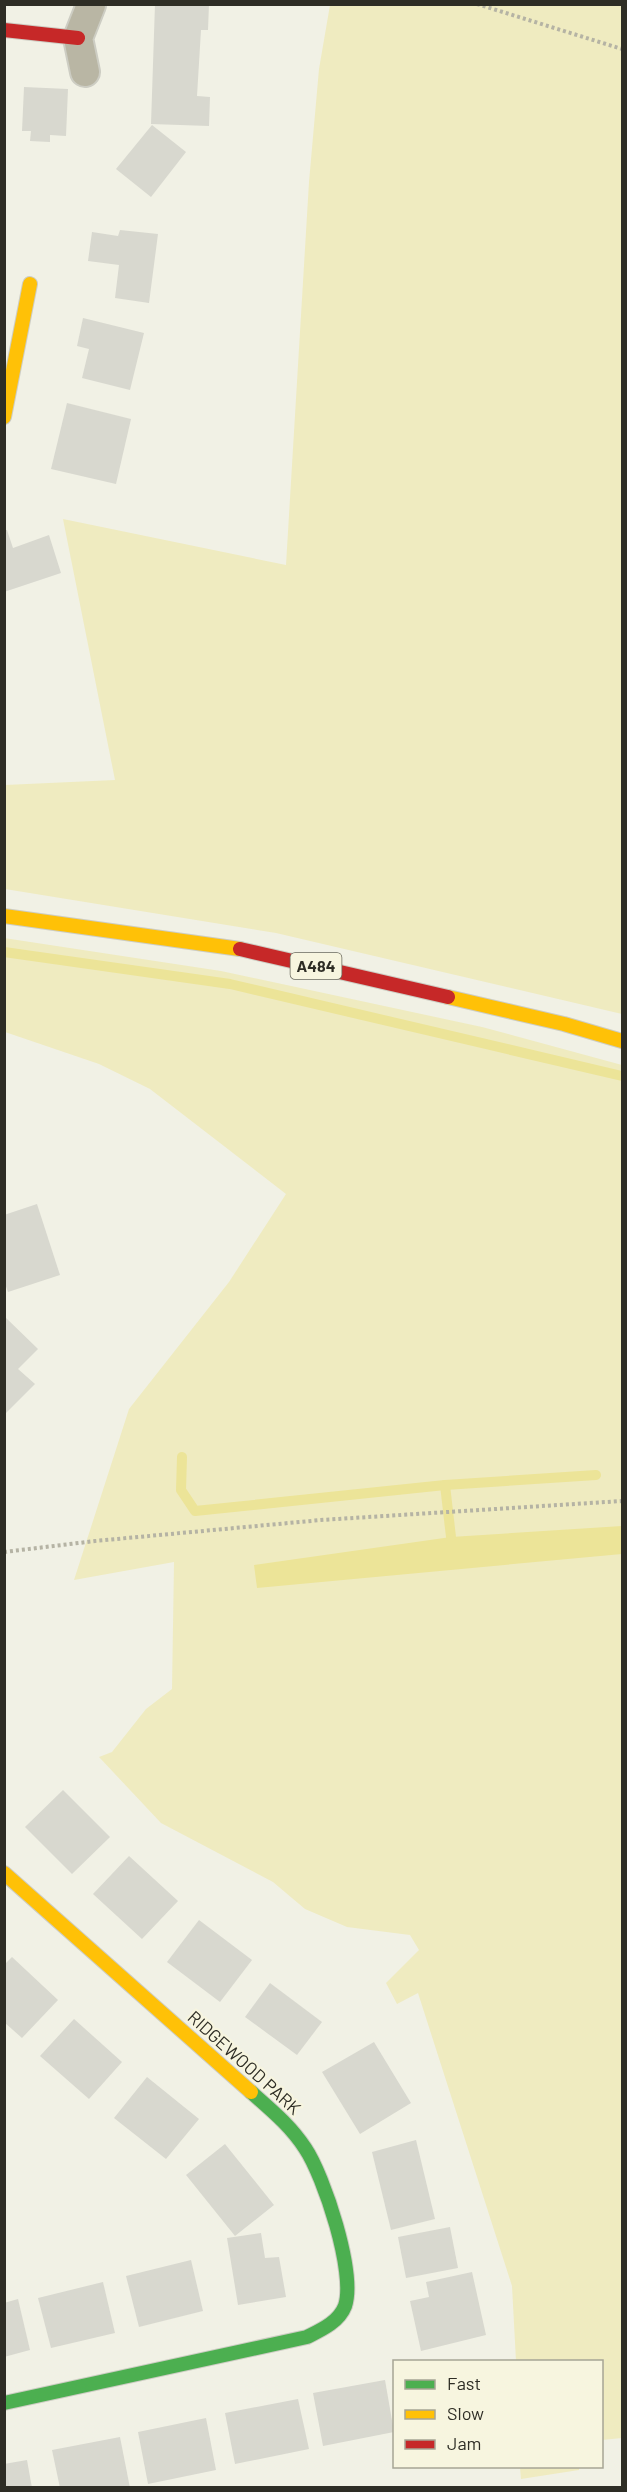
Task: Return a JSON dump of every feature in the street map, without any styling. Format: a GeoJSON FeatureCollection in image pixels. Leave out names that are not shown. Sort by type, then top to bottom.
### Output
{"type":"FeatureCollection","features":[{"type":"Feature","properties":{"kind":"street"},"geometry":{"type":"LineString","coordinates":[[85,72],[78,38],[91,5]]}},
{"type":"Feature","properties":{"kind":"street"},"geometry":{"type":"LineString","coordinates":[[4,30],[78,38]]}},
{"type":"Feature","properties":{"kind":"street"},"geometry":{"type":"LineString","coordinates":[[4,417],[30,284]]}},
{"type":"Feature","properties":{"kind":"street","name":"A484"},"geometry":{"type":"LineString","coordinates":[[4,916],[247,950],[564,1024],[622,1041]]}},
{"type":"Feature","properties":{"kind":"street","name":"RIDGEWOOD PARK"},"geometry":{"type":"LineString","coordinates":[[4,1873],[287,2124],[310,2157],[326,2191],[348,2277],[346,2304],[337,2318],[332,2324],[307,2337],[4,2403]]}},
{"type":"Feature","properties":{"kind":"path"},"geometry":{"type":"LineString","coordinates":[[477,4],[622,49]]}},
{"type":"Feature","properties":{"kind":"path"},"geometry":{"type":"LineString","coordinates":[[4,1552],[95,1540],[428,1512],[622,1501]]}},
{"type":"Feature","properties":{"kind":"shaded area"},"geometry":{"type":"Polygon","coordinates":[[[330,5],[622,5],[622,1014],[276,933],[5,889],[5,785],[115,780],[63,519],[286,565],[309,182],[319,69],[330,5]]]}},
{"type":"Feature","properties":{"kind":"shaded area"},"geometry":{"type":"Polygon","coordinates":[[[4,938],[221,971],[482,1027],[622,1065],[622,2438],[603,2440],[603,2360],[516,2360],[512,2286],[418,1993],[397,2004],[386,1983],[419,1950],[410,1935],[347,1927],[305,1909],[273,1882],[161,1823],[99,1757],[112,1752],[146,1709],[172,1689],[174,1562],[74,1580],[129,1409],[229,1282],[286,1194],[150,1089],[99,1064],[5,1032],[4,938]]]}},
{"type":"Feature","properties":{"kind":"shaded area"},"geometry":{"type":"Polygon","coordinates":[[[622,1526],[622,1554],[257,1588],[254,1565],[451,1537],[622,1526]]]}},
{"type":"Feature","properties":{"kind":"shaded area"},"geometry":{"type":"Polygon","coordinates":[[[520,2468],[579,2468],[579,2470],[521,2479],[520,2468]]]}},
{"type":"Feature","properties":{"kind":"building"},"geometry":{"type":"Polygon","coordinates":[[[155,4],[209,4],[208,30],[201,30],[197,96],[210,97],[209,126],[151,124],[155,4]]]}},
{"type":"Feature","properties":{"kind":"building"},"geometry":{"type":"Polygon","coordinates":[[[24,87],[68,89],[66,136],[50,135],[50,142],[30,141],[31,131],[22,131],[24,87]]]}},
{"type":"Feature","properties":{"kind":"building"},"geometry":{"type":"Polygon","coordinates":[[[152,125],[186,152],[151,197],[116,169],[152,125]]]}},
{"type":"Feature","properties":{"kind":"building"},"geometry":{"type":"Polygon","coordinates":[[[120,230],[158,234],[149,303],[115,298],[119,265],[88,261],[92,232],[118,236],[120,230]]]}},
{"type":"Feature","properties":{"kind":"building"},"geometry":{"type":"Polygon","coordinates":[[[83,318],[144,333],[130,390],[82,378],[89,349],[77,346],[83,318]]]}},
{"type":"Feature","properties":{"kind":"building"},"geometry":{"type":"Polygon","coordinates":[[[67,403],[131,419],[116,484],[51,469],[67,403]]]}},
{"type":"Feature","properties":{"kind":"building"},"geometry":{"type":"Polygon","coordinates":[[[4,530],[7,530],[13,548],[49,535],[61,573],[4,592],[4,530]]]}},
{"type":"Feature","properties":{"kind":"building"},"geometry":{"type":"Polygon","coordinates":[[[37,1204],[60,1275],[8,1292],[4,1281],[4,1215],[37,1204]]]}},
{"type":"Feature","properties":{"kind":"building"},"geometry":{"type":"Polygon","coordinates":[[[4,1316],[38,1349],[18,1369],[35,1384],[4,1415],[4,1316]]]}},
{"type":"Feature","properties":{"kind":"building"},"geometry":{"type":"Polygon","coordinates":[[[63,1790],[110,1837],[72,1874],[25,1827],[63,1790]]]}},
{"type":"Feature","properties":{"kind":"building"},"geometry":{"type":"Polygon","coordinates":[[[129,1856],[178,1901],[142,1939],[93,1894],[129,1856]]]}},
{"type":"Feature","properties":{"kind":"building"},"geometry":{"type":"Polygon","coordinates":[[[199,1920],[252,1960],[220,2002],[167,1962],[199,1920]]]}},
{"type":"Feature","properties":{"kind":"building"},"geometry":{"type":"Polygon","coordinates":[[[12,1957],[58,2000],[22,2038],[4,2022],[4,1965],[12,1957]]]}},
{"type":"Feature","properties":{"kind":"building"},"geometry":{"type":"Polygon","coordinates":[[[270,1983],[322,2022],[297,2055],[245,2017],[270,1983]]]}},
{"type":"Feature","properties":{"kind":"building"},"geometry":{"type":"Polygon","coordinates":[[[74,2019],[122,2062],[89,2099],[40,2056],[74,2019]]]}},
{"type":"Feature","properties":{"kind":"building"},"geometry":{"type":"Polygon","coordinates":[[[374,2042],[411,2103],[360,2134],[322,2072],[374,2042]]]}},
{"type":"Feature","properties":{"kind":"building"},"geometry":{"type":"Polygon","coordinates":[[[147,2077],[199,2119],[166,2159],[114,2118],[147,2077]]]}},
{"type":"Feature","properties":{"kind":"building"},"geometry":{"type":"Polygon","coordinates":[[[416,2140],[435,2219],[391,2230],[372,2152],[416,2140]]]}},
{"type":"Feature","properties":{"kind":"building"},"geometry":{"type":"Polygon","coordinates":[[[225,2144],[274,2205],[235,2236],[186,2175],[225,2144]]]}},
{"type":"Feature","properties":{"kind":"building"},"geometry":{"type":"Polygon","coordinates":[[[450,2227],[458,2268],[406,2278],[398,2237],[450,2227]]]}},
{"type":"Feature","properties":{"kind":"building"},"geometry":{"type":"Polygon","coordinates":[[[261,2233],[265,2258],[279,2257],[286,2297],[238,2305],[227,2238],[261,2233]]]}},
{"type":"Feature","properties":{"kind":"building"},"geometry":{"type":"Polygon","coordinates":[[[191,2260],[203,2311],[139,2327],[126,2276],[191,2260]]]}},
{"type":"Feature","properties":{"kind":"building"},"geometry":{"type":"Polygon","coordinates":[[[472,2272],[486,2335],[421,2351],[410,2301],[429,2297],[426,2282],[472,2272]]]}},
{"type":"Feature","properties":{"kind":"building"},"geometry":{"type":"Polygon","coordinates":[[[103,2282],[115,2333],[51,2348],[38,2298],[103,2282]]]}},
{"type":"Feature","properties":{"kind":"building"},"geometry":{"type":"Polygon","coordinates":[[[18,2299],[30,2350],[4,2357],[4,2303],[18,2299]]]}},
{"type":"Feature","properties":{"kind":"building"},"geometry":{"type":"Polygon","coordinates":[[[385,2380],[393,2432],[323,2446],[313,2393],[385,2380]]]}},
{"type":"Feature","properties":{"kind":"building"},"geometry":{"type":"Polygon","coordinates":[[[298,2399],[309,2449],[235,2464],[225,2413],[298,2399]]]}},
{"type":"Feature","properties":{"kind":"building"},"geometry":{"type":"Polygon","coordinates":[[[206,2418],[216,2470],[148,2484],[138,2432],[206,2418]]]}},
{"type":"Feature","properties":{"kind":"building"},"geometry":{"type":"Polygon","coordinates":[[[120,2437],[130,2488],[60,2488],[52,2450],[120,2437]]]}},
{"type":"Feature","properties":{"kind":"building"},"geometry":{"type":"Polygon","coordinates":[[[27,2460],[32,2488],[4,2488],[4,2464],[27,2460]]]}},
{"type":"Feature","properties":{"kind":"waterway"},"geometry":{"type":"LineString","coordinates":[[4,952],[230,984],[622,1076]]}},
{"type":"Feature","properties":{"kind":"waterway"},"geometry":{"type":"LineString","coordinates":[[182,1457],[181,1490],[195,1511],[445,1485],[596,1475]]}},
{"type":"Feature","properties":{"kind":"waterway"},"geometry":{"type":"LineString","coordinates":[[445,1485],[451,1537]]}},
{"type":"Feature","properties":{"kind":"traffic: fast"},"geometry":{"type":"LineString","coordinates":[[4,2403],[307,2337],[329,2325],[342,2312],[347,2291],[346,2271],[336,2225],[321,2180],[313,2161],[293,2132],[251,2092]]}},
{"type":"Feature","properties":{"kind":"traffic: slow"},"geometry":{"type":"LineString","coordinates":[[4,417],[30,284]]}},
{"type":"Feature","properties":{"kind":"traffic: slow"},"geometry":{"type":"LineString","coordinates":[[4,916],[240,949]]}},
{"type":"Feature","properties":{"kind":"traffic: slow"},"geometry":{"type":"LineString","coordinates":[[448,997],[564,1024],[622,1041]]}},
{"type":"Feature","properties":{"kind":"traffic: slow"},"geometry":{"type":"LineString","coordinates":[[4,1873],[251,2092]]}},
{"type":"Feature","properties":{"kind":"traffic: jam"},"geometry":{"type":"LineString","coordinates":[[4,30],[78,38]]}},
{"type":"Feature","properties":{"kind":"traffic: jam"},"geometry":{"type":"LineString","coordinates":[[240,949],[448,997]]}}]}
